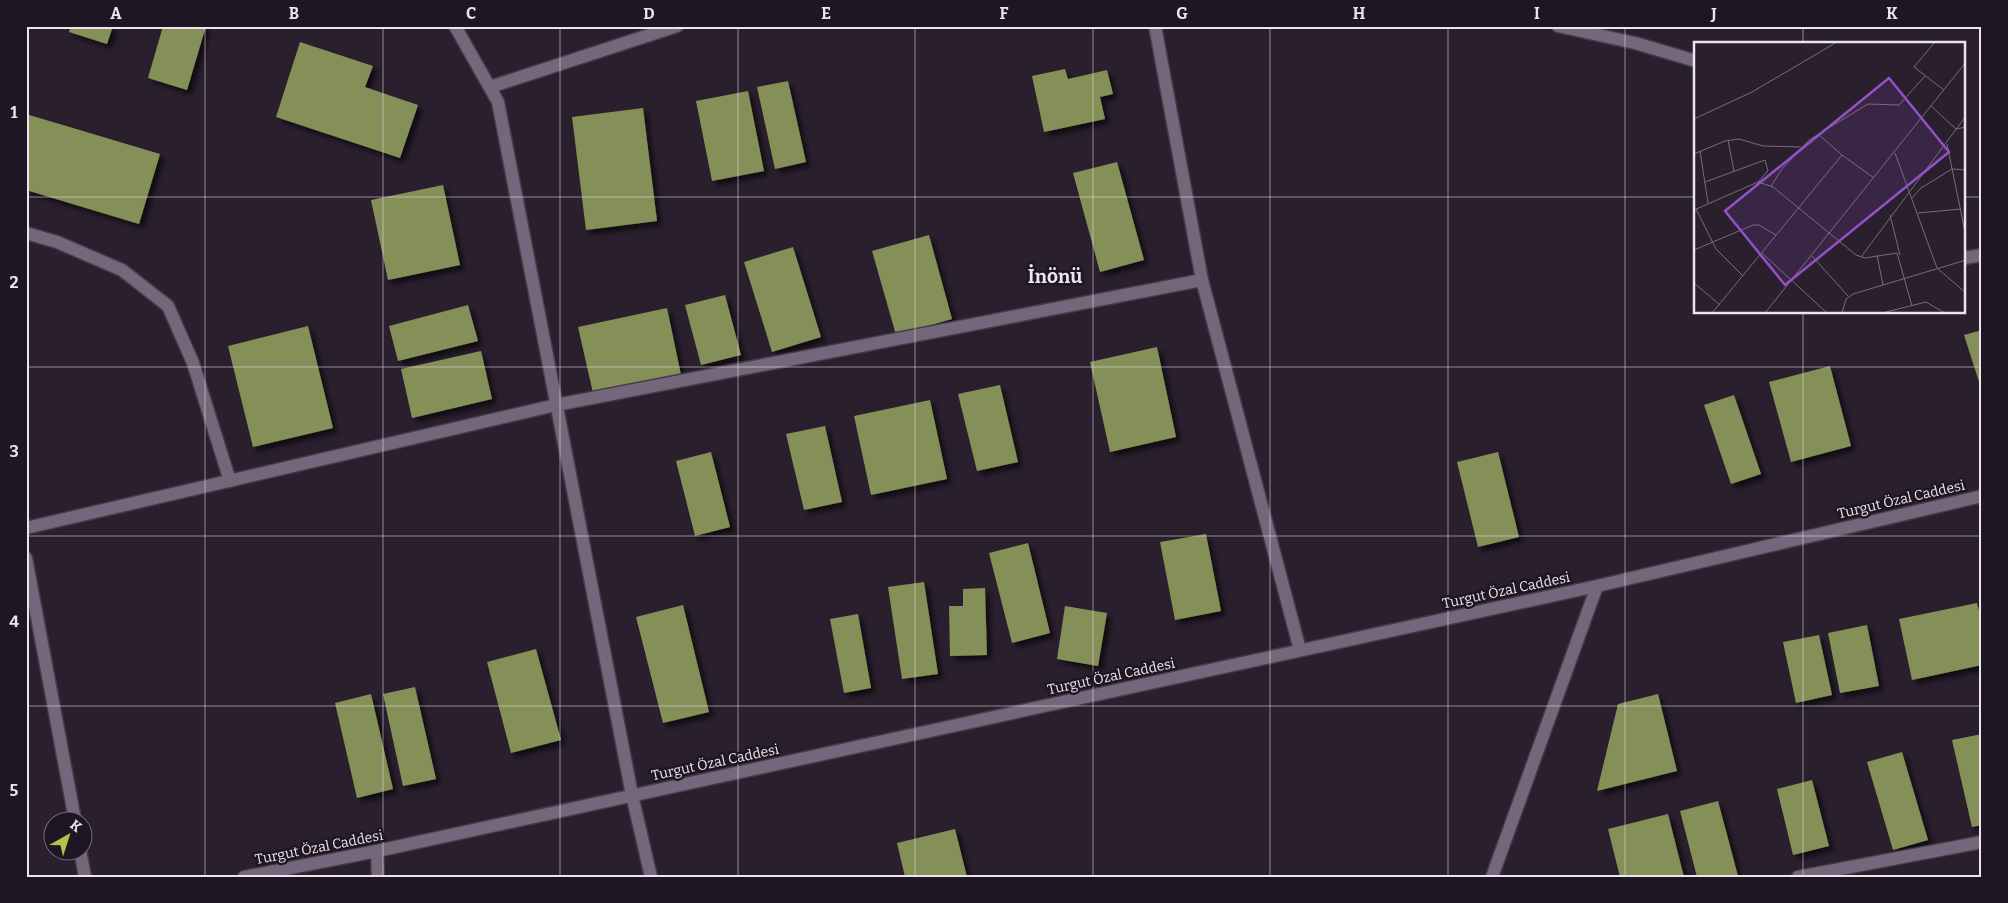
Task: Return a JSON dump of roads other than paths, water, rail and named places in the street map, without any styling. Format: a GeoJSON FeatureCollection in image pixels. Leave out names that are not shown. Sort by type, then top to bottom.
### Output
{"type":"FeatureCollection","features":[{"type":"Feature","properties":{"kind":"street"},"geometry":{"type":"LineString","coordinates":[[454,26],[498,102],[632,795],[651,877]]}},
{"type":"Feature","properties":{"kind":"street"},"geometry":{"type":"LineString","coordinates":[[490,87],[677,26]]}},
{"type":"Feature","properties":{"kind":"street"},"geometry":{"type":"LineString","coordinates":[[1154,26],[1202,280],[1300,650]]}},
{"type":"Feature","properties":{"kind":"street"},"geometry":{"type":"LineString","coordinates":[[1558,26],[1636,43],[1694,60]]}},
{"type":"Feature","properties":{"kind":"street"},"geometry":{"type":"LineString","coordinates":[[26,234],[57,242],[122,270],[168,306],[193,363],[230,481]]}},
{"type":"Feature","properties":{"kind":"street"},"geometry":{"type":"LineString","coordinates":[[1966,258],[1982,255]]}},
{"type":"Feature","properties":{"kind":"street"},"geometry":{"type":"LineString","coordinates":[[26,528],[556,405],[1202,280]]}},
{"type":"Feature","properties":{"kind":"street","name":"Turgut Özal Caddesi"},"geometry":{"type":"LineString","coordinates":[[244,877],[377,851],[1597,586],[1982,496]]}},
{"type":"Feature","properties":{"kind":"street"},"geometry":{"type":"LineString","coordinates":[[26,558],[73,810]]}},
{"type":"Feature","properties":{"kind":"street"},"geometry":{"type":"LineString","coordinates":[[1492,877],[1597,586]]}},
{"type":"Feature","properties":{"kind":"street"},"geometry":{"type":"LineString","coordinates":[[1798,877],[1982,842]]}},
{"type":"Feature","properties":{"kind":"street"},"geometry":{"type":"LineString","coordinates":[[377,851],[378,877]]}},
{"type":"Feature","properties":{"kind":"street"},"geometry":{"type":"LineString","coordinates":[[82,860],[85,877]]}},
{"type":"Feature","properties":{"kind":"district","name":"İnönü"},"geometry":{"type":"Point","coordinates":[1055,276]}}]}
